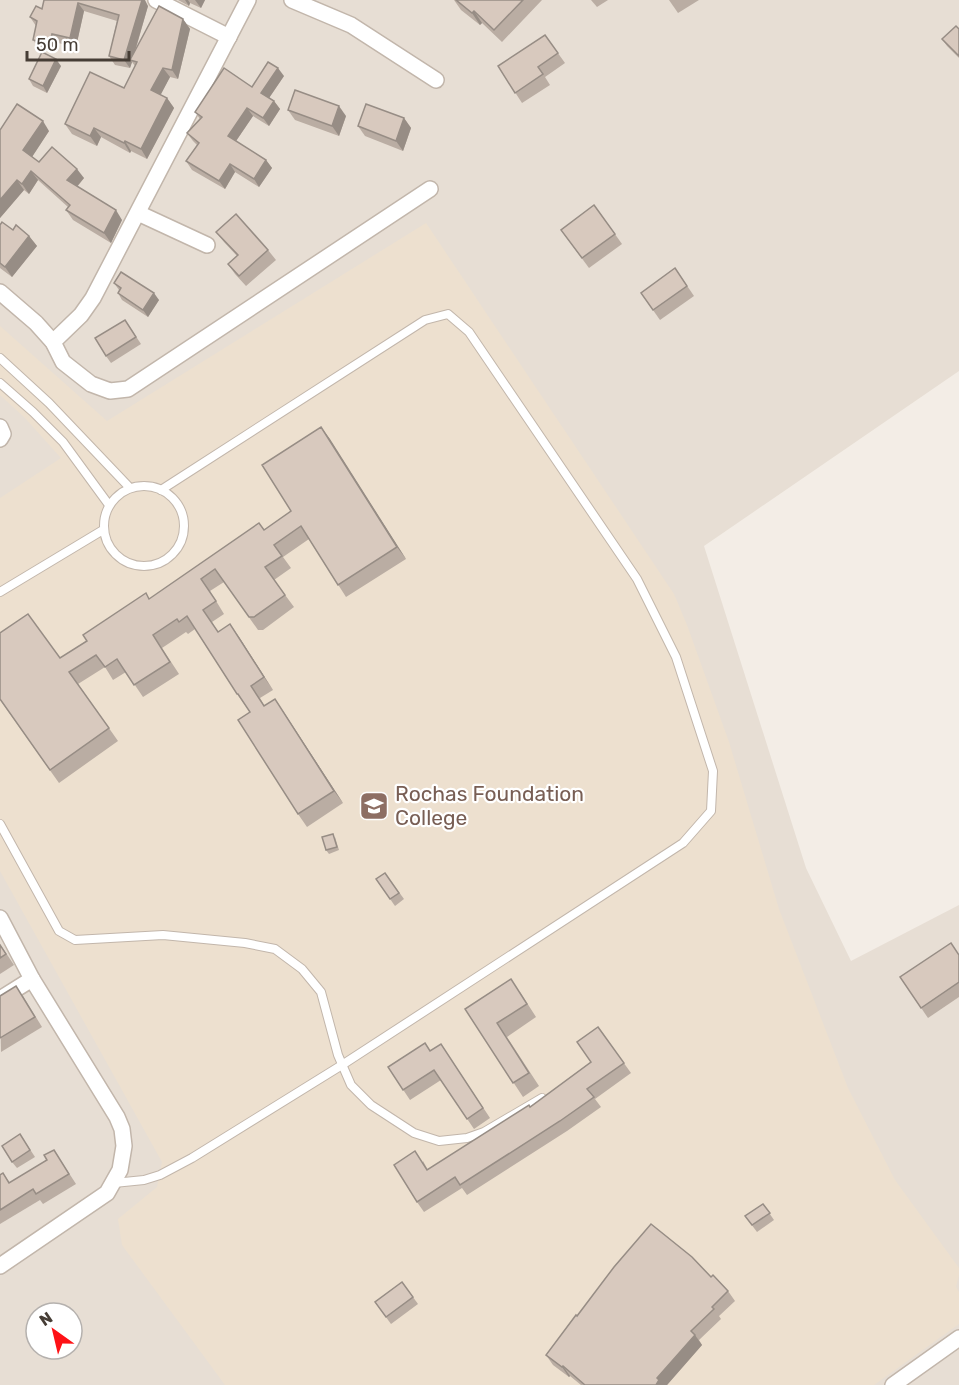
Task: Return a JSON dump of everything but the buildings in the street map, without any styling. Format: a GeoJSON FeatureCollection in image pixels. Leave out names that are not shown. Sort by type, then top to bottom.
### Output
{"type":"FeatureCollection","features":[{"type":"Feature","properties":{"kind":"street"},"geometry":{"type":"LineString","coordinates":[[156,0],[229,37]]}},
{"type":"Feature","properties":{"kind":"street"},"geometry":{"type":"LineString","coordinates":[[53,342],[75,321],[93,298],[248,0]]}},
{"type":"Feature","properties":{"kind":"street"},"geometry":{"type":"LineString","coordinates":[[292,0],[351,25],[436,80]]}},
{"type":"Feature","properties":{"kind":"street"},"geometry":{"type":"LineString","coordinates":[[0,292],[36,323],[53,342],[63,362],[91,384],[110,391],[128,389],[430,189]]}},
{"type":"Feature","properties":{"kind":"street"},"geometry":{"type":"LineString","coordinates":[[138,213],[207,245]]}},
{"type":"Feature","properties":{"kind":"street"},"geometry":{"type":"LineString","coordinates":[[0,427],[3,434],[0,439]]}},
{"type":"Feature","properties":{"kind":"street"},"geometry":{"type":"LineString","coordinates":[[0,918],[32,979],[117,1117],[122,1129],[124,1146],[120,1170],[107,1193],[0,1266]]}},
{"type":"Feature","properties":{"kind":"street"},"geometry":{"type":"LineString","coordinates":[[0,999],[32,979]]}},
{"type":"Feature","properties":{"kind":"street"},"geometry":{"type":"LineString","coordinates":[[893,1385],[959,1338]]}},
{"type":"Feature","properties":{"kind":"lane"},"geometry":{"type":"LineString","coordinates":[[113,1183],[144,1180],[192,1158],[342,1065],[683,843],[711,811],[713,771],[676,657],[637,579],[469,332],[448,315],[425,320],[161,490]]}},
{"type":"Feature","properties":{"kind":"lane"},"geometry":{"type":"LineString","coordinates":[[0,358],[49,403],[130,488]]}},
{"type":"Feature","properties":{"kind":"lane"},"geometry":{"type":"LineString","coordinates":[[0,383],[63,442],[110,505]]}},
{"type":"Feature","properties":{"kind":"lane"},"geometry":{"type":"LineString","coordinates":[[142,486],[156,487],[161,490],[177,502],[183,514],[182,540],[175,552],[165,561],[152,566],[139,566],[126,562],[115,555],[107,543],[104,517],[118,495],[130,488],[142,486]]}},
{"type":"Feature","properties":{"kind":"lane"},"geometry":{"type":"LineString","coordinates":[[0,592],[104,530]]}},
{"type":"Feature","properties":{"kind":"lane"},"geometry":{"type":"LineString","coordinates":[[0,824],[58,931],[75,940],[163,935],[245,943],[275,949],[302,969],[321,993],[338,1055],[351,1085],[371,1105],[414,1133],[439,1141],[467,1138],[484,1132],[542,1098]]}},
{"type":"Feature","properties":{"kind":"shaded area","name":"Rochas Foundation College"},"geometry":{"type":"Polygon","coordinates":[[[0,0],[959,0],[959,371],[704,546],[806,868],[851,961],[959,905],[959,1385],[0,1385],[0,0]]]}},
{"type":"Feature","properties":{"kind":"shaded area","name":"Rochas Foundation College"},"geometry":{"type":"Polygon","coordinates":[[[426,223],[674,594],[729,742],[779,909],[848,1088],[895,1180],[959,1268],[956,1287],[959,1292],[959,1324],[874,1385],[225,1385],[122,1245],[118,1219],[157,1187],[162,1162],[0,871],[0,498],[61,458],[25,418],[0,395],[0,326],[107,421],[426,223]]]}},
{"type":"Feature","properties":{"kind":"place","name":"Rochas Foundation College"},"geometry":{"type":"Point","coordinates":[374,806]}}]}
